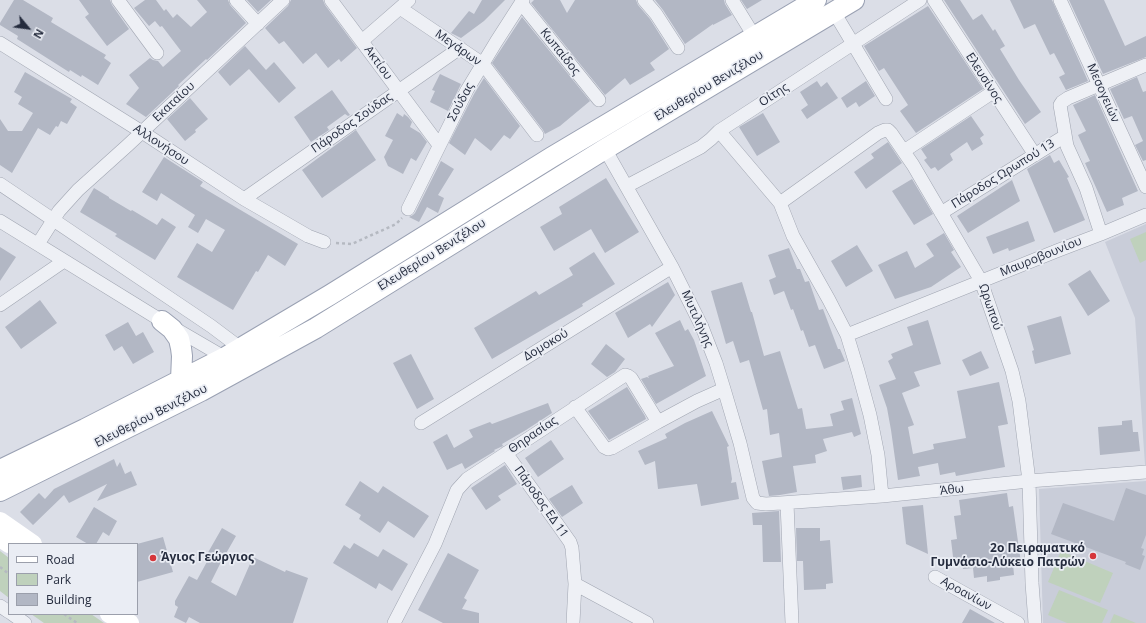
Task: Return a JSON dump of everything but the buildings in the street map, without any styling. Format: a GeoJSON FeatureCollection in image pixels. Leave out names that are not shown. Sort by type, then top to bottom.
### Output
{"type":"FeatureCollection","features":[{"type":"Feature","properties":{"kind":"main road","name":"Ελευθερίου Βενιζέλου"},"geometry":{"type":"LineString","coordinates":[[0,470],[232,353],[330,295],[552,157],[815,0]]}},
{"type":"Feature","properties":{"kind":"main road","name":"Ελευθερίου Βενιζέλου"},"geometry":{"type":"LineString","coordinates":[[0,491],[202,391],[316,328],[605,148],[854,0]]}},
{"type":"Feature","properties":{"kind":"main road"},"geometry":{"type":"LineString","coordinates":[[162,321],[172,329],[179,339],[182,356],[181,380]]}},
{"type":"Feature","properties":{"kind":"main road"},"geometry":{"type":"LineString","coordinates":[[0,522],[32,543]]}},
{"type":"Feature","properties":{"kind":"main road"},"geometry":{"type":"LineString","coordinates":[[110,615],[130,623]]}},
{"type":"Feature","properties":{"kind":"main road"},"geometry":{"type":"LineString","coordinates":[[134,615],[144,623]]}},
{"type":"Feature","properties":{"kind":"street"},"geometry":{"type":"LineString","coordinates":[[118,0],[157,53]]}},
{"type":"Feature","properties":{"kind":"street"},"geometry":{"type":"LineString","coordinates":[[236,0],[258,24]]}},
{"type":"Feature","properties":{"kind":"street","name":"Εκαταίου"},"geometry":{"type":"LineString","coordinates":[[38,244],[52,220],[65,203],[78,190],[283,0]]}},
{"type":"Feature","properties":{"kind":"street","name":"Ακτίου"},"geometry":{"type":"LineString","coordinates":[[331,0],[439,145]]}},
{"type":"Feature","properties":{"kind":"street"},"geometry":{"type":"LineString","coordinates":[[644,0],[656,14],[678,48]]}},
{"type":"Feature","properties":{"kind":"street"},"geometry":{"type":"LineString","coordinates":[[732,0],[754,36]]}},
{"type":"Feature","properties":{"kind":"street","name":"Οίτης"},"geometry":{"type":"LineString","coordinates":[[627,186],[701,147],[719,131],[920,0]]}},
{"type":"Feature","properties":{"kind":"street","name":"Ελευσίνος"},"geometry":{"type":"LineString","coordinates":[[934,0],[1035,155]]}},
{"type":"Feature","properties":{"kind":"street","name":"Μεσογειών"},"geometry":{"type":"LineString","coordinates":[[1060,0],[1100,84],[1146,187]]}},
{"type":"Feature","properties":{"kind":"street","name":"Σούδας"},"geometry":{"type":"LineString","coordinates":[[408,209],[467,90],[522,2]]}},
{"type":"Feature","properties":{"kind":"street","name":"Κωπαίδος"},"geometry":{"type":"LineString","coordinates":[[522,2],[599,100]]}},
{"type":"Feature","properties":{"kind":"street"},"geometry":{"type":"LineString","coordinates":[[362,41],[405,4]]}},
{"type":"Feature","properties":{"kind":"street","name":"Μεγάρων"},"geometry":{"type":"LineString","coordinates":[[405,4],[460,48],[483,64],[537,135]]}},
{"type":"Feature","properties":{"kind":"street"},"geometry":{"type":"LineString","coordinates":[[834,12],[886,99]]}},
{"type":"Feature","properties":{"kind":"street","name":"Αλλονήσου"},"geometry":{"type":"LineString","coordinates":[[0,43],[244,198],[308,236],[324,242]]}},
{"type":"Feature","properties":{"kind":"street","name":"Πάροδος Σούδας"},"geometry":{"type":"LineString","coordinates":[[244,198],[460,48]]}},
{"type":"Feature","properties":{"kind":"street"},"geometry":{"type":"LineString","coordinates":[[1101,234],[1086,188],[1067,146],[1060,106],[1063,101],[1146,65]]}},
{"type":"Feature","properties":{"kind":"street"},"geometry":{"type":"LineString","coordinates":[[904,151],[993,92]]}},
{"type":"Feature","properties":{"kind":"street","name":"Ωρωπού"},"geometry":{"type":"LineString","coordinates":[[780,202],[878,133],[888,130],[913,165],[981,281],[1012,371],[1023,430],[1029,481],[1032,583],[1035,623]]}},
{"type":"Feature","properties":{"kind":"street"},"geometry":{"type":"LineString","coordinates":[[719,131],[780,202],[793,236],[847,335],[870,415],[878,455],[882,496]]}},
{"type":"Feature","properties":{"kind":"street","name":"Πάροδος Ωρωπού 13"},"geometry":{"type":"LineString","coordinates":[[941,213],[1065,136]]}},
{"type":"Feature","properties":{"kind":"street","name":"Μυτιλήνης"},"geometry":{"type":"LineString","coordinates":[[605,148],[672,267],[702,327],[716,363],[740,443],[753,498],[757,503]]}},
{"type":"Feature","properties":{"kind":"street"},"geometry":{"type":"LineString","coordinates":[[0,184],[211,326],[235,344],[232,353]]}},
{"type":"Feature","properties":{"kind":"street","name":"Μαυροβουνίου"},"geometry":{"type":"LineString","coordinates":[[847,335],[1146,215]]}},
{"type":"Feature","properties":{"kind":"street"},"geometry":{"type":"LineString","coordinates":[[0,221],[162,321],[232,353],[245,356],[247,367]]}},
{"type":"Feature","properties":{"kind":"street"},"geometry":{"type":"LineString","coordinates":[[0,305],[64,261]]}},
{"type":"Feature","properties":{"kind":"street","name":"Δομοκού"},"geometry":{"type":"LineString","coordinates":[[421,423],[672,267]]}},
{"type":"Feature","properties":{"kind":"street"},"geometry":{"type":"LineString","coordinates":[[232,353],[247,367]]}},
{"type":"Feature","properties":{"kind":"street","name":"Θηρασίας"},"geometry":{"type":"LineString","coordinates":[[394,623],[435,544],[457,490],[467,479],[625,375],[631,378],[658,422]]}},
{"type":"Feature","properties":{"kind":"street"},"geometry":{"type":"LineString","coordinates":[[575,407],[604,447],[608,449],[724,389]]}},
{"type":"Feature","properties":{"kind":"street","name":"Πάροδος ΕΔ 11"},"geometry":{"type":"LineString","coordinates":[[506,453],[570,542],[573,555],[575,584],[573,623]]}},
{"type":"Feature","properties":{"kind":"street","name":"Άθω"},"geometry":{"type":"LineString","coordinates":[[757,503],[787,503],[882,496],[1029,481],[1146,472]]}},
{"type":"Feature","properties":{"kind":"street"},"geometry":{"type":"LineString","coordinates":[[787,503],[792,623]]}},
{"type":"Feature","properties":{"kind":"street","name":"Αροανίων"},"geometry":{"type":"LineString","coordinates":[[935,577],[1018,623]]}},
{"type":"Feature","properties":{"kind":"street"},"geometry":{"type":"LineString","coordinates":[[575,584],[647,623]]}},
{"type":"Feature","properties":{"kind":"street"},"geometry":{"type":"LineString","coordinates":[[13,615],[25,623]]}},
{"type":"Feature","properties":{"kind":"path"},"geometry":{"type":"LineString","coordinates":[[324,242],[352,244],[396,224],[408,209]]}},
{"type":"Feature","properties":{"kind":"path"},"geometry":{"type":"LineString","coordinates":[[0,567],[8,573]]}},
{"type":"Feature","properties":{"kind":"path"},"geometry":{"type":"LineString","coordinates":[[65,615],[77,623]]}},
{"type":"Feature","properties":{"kind":"shaded area"},"geometry":{"type":"Polygon","coordinates":[[[1146,224],[1145,465],[1135,318],[1105,242],[1146,224]]]}},
{"type":"Feature","properties":{"kind":"shaded area","name":"2ο Πειραματικό Γυμνάσιο-Λύκειο Πατρών"},"geometry":{"type":"Polygon","coordinates":[[[1146,481],[1146,623],[1043,623],[1039,489],[1146,481]]]}},
{"type":"Feature","properties":{"kind":"green space"},"geometry":{"type":"Polygon","coordinates":[[[1146,232],[1146,260],[1140,263],[1130,239],[1146,232]]]}},
{"type":"Feature","properties":{"kind":"green space"},"geometry":{"type":"Polygon","coordinates":[[[0,551],[8,557],[8,597],[0,591],[0,551]]]}},
{"type":"Feature","properties":{"kind":"green space"},"geometry":{"type":"Polygon","coordinates":[[[1061,551],[1113,573],[1100,603],[1048,582],[1061,551]]]}},
{"type":"Feature","properties":{"kind":"green space"},"geometry":{"type":"Polygon","coordinates":[[[1059,590],[1108,610],[1102,623],[1067,623],[1048,615],[1059,590]]]}},
{"type":"Feature","properties":{"kind":"green space"},"geometry":{"type":"Polygon","coordinates":[[[1114,614],[1136,623],[1110,623],[1114,614]]]}},
{"type":"Feature","properties":{"kind":"green space"},"geometry":{"type":"Polygon","coordinates":[[[32,615],[92,615],[104,623],[44,623],[32,615]]]}},
{"type":"Feature","properties":{"kind":"place","name":"2ο Πειραματικό Γυμνάσιο-Λύκειο Πατρών"},"geometry":{"type":"Point","coordinates":[1093,556]}},
{"type":"Feature","properties":{"kind":"place","name":"Άγιος Γεώργιος"},"geometry":{"type":"Point","coordinates":[153,558]}}]}
